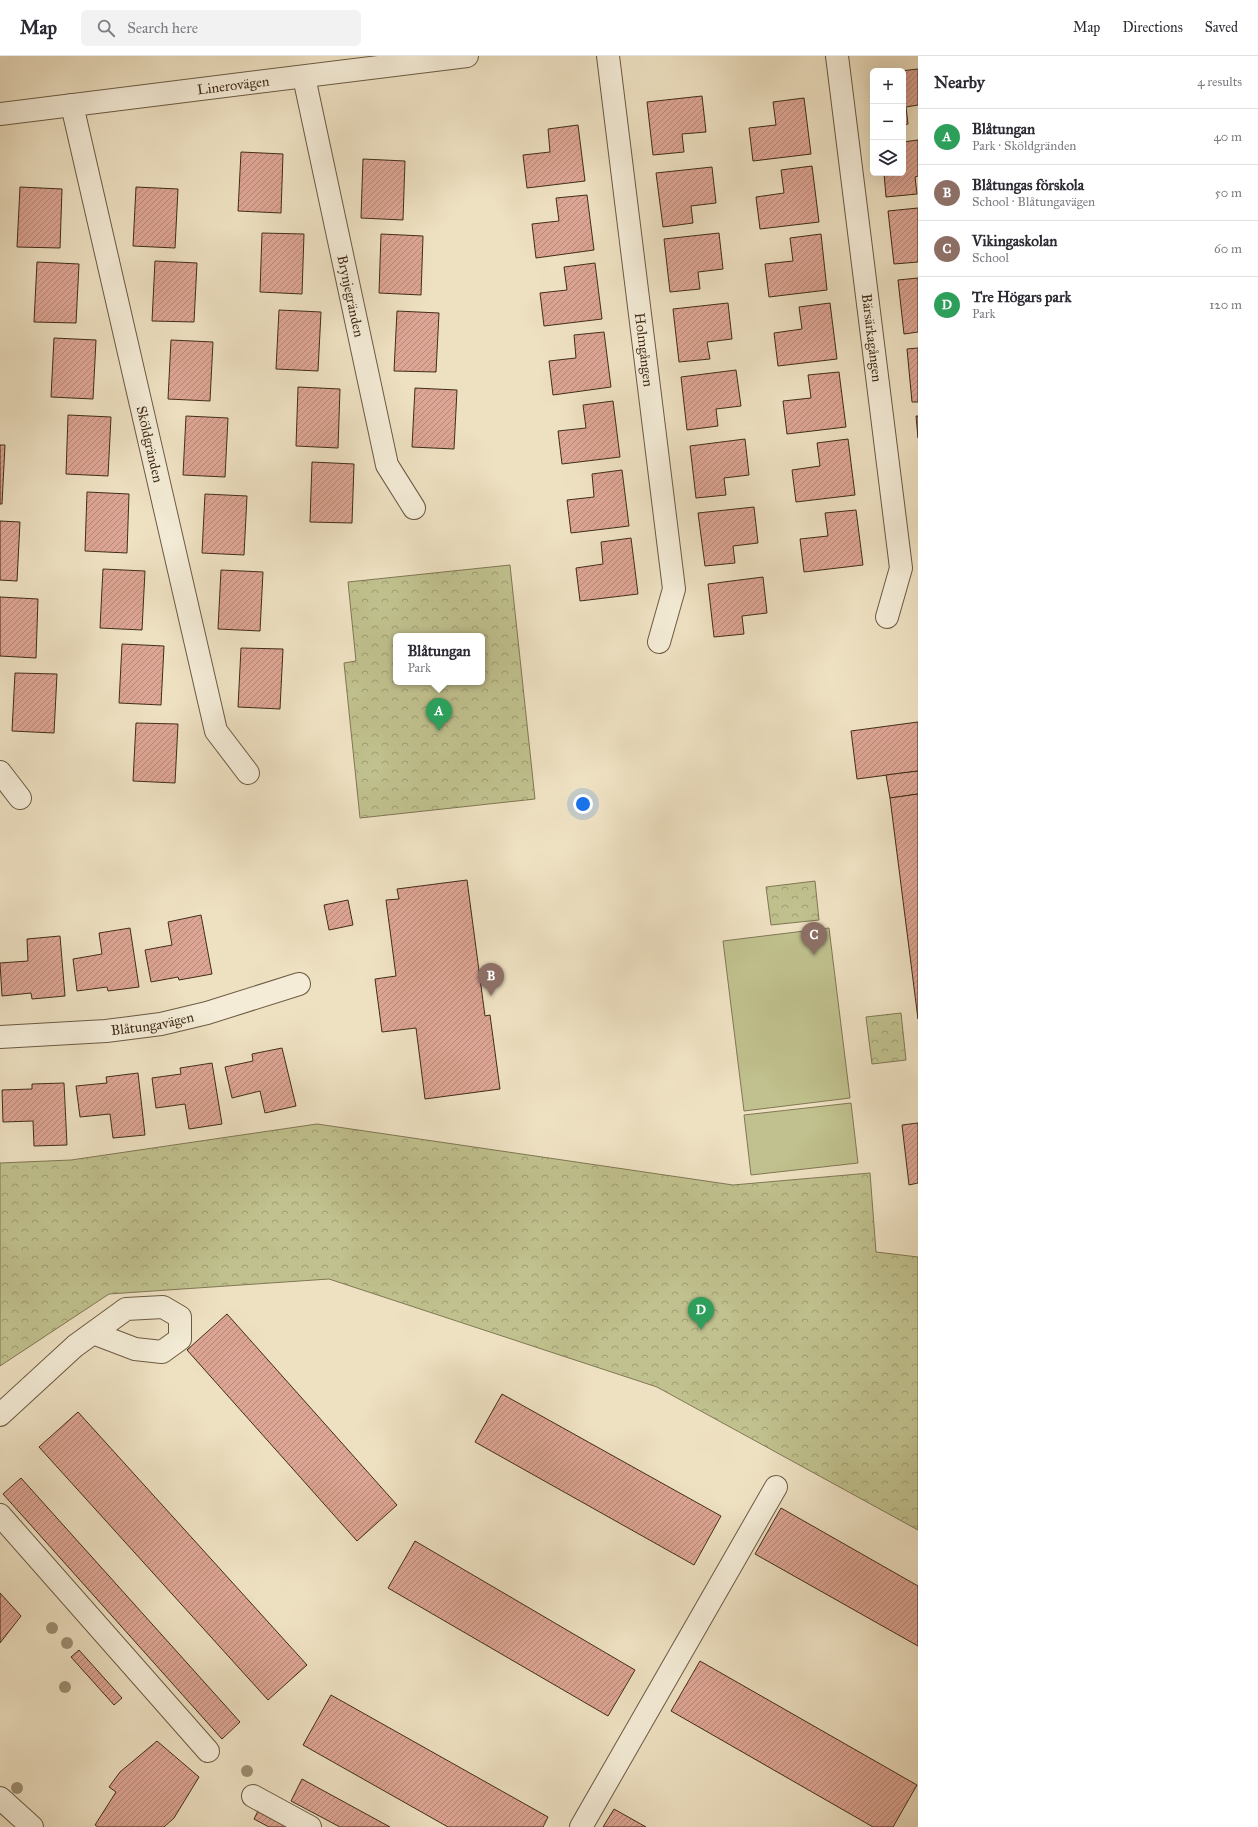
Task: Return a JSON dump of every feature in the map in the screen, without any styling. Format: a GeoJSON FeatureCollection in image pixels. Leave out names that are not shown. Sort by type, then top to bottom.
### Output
{"type":"FeatureCollection","features":[{"type":"Feature","properties":{"kind":"street","name":"Linerovägen"},"geometry":{"type":"LineString","coordinates":[[0,114],[467,56]]}},
{"type":"Feature","properties":{"kind":"street","name":"Holmgången"},"geometry":{"type":"LineString","coordinates":[[608,56],[674,589],[659,642]]}},
{"type":"Feature","properties":{"kind":"street","name":"Bärsärkagången"},"geometry":{"type":"LineString","coordinates":[[837,56],[901,568],[888,617]]}},
{"type":"Feature","properties":{"kind":"street","name":"Brynjegränden"},"geometry":{"type":"LineString","coordinates":[[304,77],[387,465],[414,508]]}},
{"type":"Feature","properties":{"kind":"street","name":"Sköldgränden"},"geometry":{"type":"LineString","coordinates":[[72,105],[216,731],[248,774]]}},
{"type":"Feature","properties":{"kind":"street"},"geometry":{"type":"LineString","coordinates":[[0,772],[20,798]]}},
{"type":"Feature","properties":{"kind":"street","name":"Blåtungavägen"},"geometry":{"type":"LineString","coordinates":[[0,1037],[106,1031],[160,1024],[207,1013],[299,984]]}},
{"type":"Feature","properties":{"kind":"street"},"geometry":{"type":"LineString","coordinates":[[0,1415],[75,1346],[93,1333]]}},
{"type":"Feature","properties":{"kind":"street"},"geometry":{"type":"LineString","coordinates":[[581,1827],[776,1487]]}},
{"type":"Feature","properties":{"kind":"street"},"geometry":{"type":"LineString","coordinates":[[0,1515],[160,1704],[208,1751]]}},
{"type":"Feature","properties":{"kind":"street"},"geometry":{"type":"LineString","coordinates":[[253,1796],[310,1827]]}},
{"type":"Feature","properties":{"kind":"street"},"geometry":{"type":"LineString","coordinates":[[0,1798],[32,1827]]}},
{"type":"Feature","properties":{"kind":"green space"},"geometry":{"type":"Polygon","coordinates":[[[510,565],[535,799],[360,818],[344,663],[356,661],[348,582],[510,565]]]}},
{"type":"Feature","properties":{"kind":"green space"},"geometry":{"type":"Polygon","coordinates":[[[815,881],[819,920],[771,925],[766,887],[815,881]]]}},
{"type":"Feature","properties":{"kind":"green space"},"geometry":{"type":"Polygon","coordinates":[[[829,928],[850,1098],[744,1111],[723,941],[829,928]]]}},
{"type":"Feature","properties":{"kind":"green space"},"geometry":{"type":"Polygon","coordinates":[[[901,1013],[906,1060],[872,1064],[866,1017],[901,1013]]]}},
{"type":"Feature","properties":{"kind":"green space"},"geometry":{"type":"Polygon","coordinates":[[[851,1103],[858,1163],[751,1175],[744,1115],[851,1103]]]}},
{"type":"Feature","properties":{"kind":"green space"},"geometry":{"type":"Polygon","coordinates":[[[317,1124],[733,1185],[870,1173],[876,1252],[918,1257],[918,1530],[657,1387],[329,1279],[109,1294],[0,1366],[0,1163],[71,1160],[317,1124]]]}},
{"type":"Feature","properties":{"kind":"building"},"geometry":{"type":"Polygon","coordinates":[[[918,69],[918,105],[906,107],[906,70],[918,69]]]}},
{"type":"Feature","properties":{"kind":"building"},"geometry":{"type":"Polygon","coordinates":[[[702,96],[706,132],[682,134],[684,152],[653,155],[647,102],[702,96]]]}},
{"type":"Feature","properties":{"kind":"building"},"geometry":{"type":"Polygon","coordinates":[[[804,98],[811,154],[753,161],[749,128],[776,125],[773,102],[804,98]]]}},
{"type":"Feature","properties":{"kind":"building"},"geometry":{"type":"Polygon","coordinates":[[[906,107],[908,124],[906,124],[906,107]]]}},
{"type":"Feature","properties":{"kind":"building"},"geometry":{"type":"Polygon","coordinates":[[[578,125],[585,181],[527,188],[523,155],[550,152],[548,129],[578,125]]]}},
{"type":"Feature","properties":{"kind":"building"},"geometry":{"type":"Polygon","coordinates":[[[918,140],[918,176],[915,177],[917,194],[886,197],[884,176],[906,176],[906,142],[918,140]]]}},
{"type":"Feature","properties":{"kind":"building"},"geometry":{"type":"Polygon","coordinates":[[[241,152],[283,154],[281,213],[238,211],[241,152]]]}},
{"type":"Feature","properties":{"kind":"building"},"geometry":{"type":"Polygon","coordinates":[[[363,159],[405,161],[403,220],[361,218],[363,159]]]}},
{"type":"Feature","properties":{"kind":"building"},"geometry":{"type":"Polygon","coordinates":[[[812,166],[819,222],[760,229],[756,197],[784,193],[781,170],[812,166]]]}},
{"type":"Feature","properties":{"kind":"building"},"geometry":{"type":"Polygon","coordinates":[[[712,167],[716,203],[691,206],[693,223],[663,227],[656,173],[712,167]]]}},
{"type":"Feature","properties":{"kind":"building"},"geometry":{"type":"Polygon","coordinates":[[[20,187],[62,189],[60,248],[17,247],[20,187]]]}},
{"type":"Feature","properties":{"kind":"building"},"geometry":{"type":"Polygon","coordinates":[[[136,187],[178,189],[175,248],[133,246],[136,187]]]}},
{"type":"Feature","properties":{"kind":"building"},"geometry":{"type":"Polygon","coordinates":[[[587,195],[594,250],[536,258],[532,224],[559,221],[556,198],[587,195]]]}},
{"type":"Feature","properties":{"kind":"building"},"geometry":{"type":"Polygon","coordinates":[[[918,208],[918,262],[894,264],[888,211],[918,208]]]}},
{"type":"Feature","properties":{"kind":"building"},"geometry":{"type":"Polygon","coordinates":[[[262,233],[304,234],[302,294],[260,292],[262,233]]]}},
{"type":"Feature","properties":{"kind":"building"},"geometry":{"type":"Polygon","coordinates":[[[719,233],[723,269],[698,272],[700,289],[670,292],[664,239],[719,233]]]}},
{"type":"Feature","properties":{"kind":"building"},"geometry":{"type":"Polygon","coordinates":[[[381,234],[423,236],[421,295],[379,293],[381,234]]]}},
{"type":"Feature","properties":{"kind":"building"},"geometry":{"type":"Polygon","coordinates":[[[821,234],[827,290],[769,297],[765,264],[793,261],[790,238],[821,234]]]}},
{"type":"Feature","properties":{"kind":"building"},"geometry":{"type":"Polygon","coordinates":[[[155,261],[197,263],[194,322],[152,321],[155,261]]]}},
{"type":"Feature","properties":{"kind":"building"},"geometry":{"type":"Polygon","coordinates":[[[37,262],[79,264],[76,323],[34,322],[37,262]]]}},
{"type":"Feature","properties":{"kind":"building"},"geometry":{"type":"Polygon","coordinates":[[[595,263],[602,319],[544,326],[540,293],[567,290],[564,267],[595,263]]]}},
{"type":"Feature","properties":{"kind":"building"},"geometry":{"type":"Polygon","coordinates":[[[918,278],[918,332],[904,334],[898,280],[918,278]]]}},
{"type":"Feature","properties":{"kind":"building"},"geometry":{"type":"Polygon","coordinates":[[[728,303],[732,339],[707,342],[710,359],[679,362],[673,309],[728,303]]]}},
{"type":"Feature","properties":{"kind":"building"},"geometry":{"type":"Polygon","coordinates":[[[830,303],[837,359],[778,366],[774,333],[802,329],[799,307],[830,303]]]}},
{"type":"Feature","properties":{"kind":"building"},"geometry":{"type":"Polygon","coordinates":[[[279,310],[321,312],[318,371],[276,369],[279,310]]]}},
{"type":"Feature","properties":{"kind":"building"},"geometry":{"type":"Polygon","coordinates":[[[397,311],[439,313],[436,372],[394,371],[397,311]]]}},
{"type":"Feature","properties":{"kind":"building"},"geometry":{"type":"Polygon","coordinates":[[[604,332],[611,387],[553,395],[549,361],[576,358],[574,335],[604,332]]]}},
{"type":"Feature","properties":{"kind":"building"},"geometry":{"type":"Polygon","coordinates":[[[54,338],[96,340],[93,399],[51,397],[54,338]]]}},
{"type":"Feature","properties":{"kind":"building"},"geometry":{"type":"Polygon","coordinates":[[[171,340],[213,342],[210,401],[168,399],[171,340]]]}},
{"type":"Feature","properties":{"kind":"building"},"geometry":{"type":"Polygon","coordinates":[[[918,348],[918,402],[912,402],[907,349],[918,348]]]}},
{"type":"Feature","properties":{"kind":"building"},"geometry":{"type":"Polygon","coordinates":[[[736,370],[741,406],[716,409],[718,426],[687,430],[681,377],[736,370]]]}},
{"type":"Feature","properties":{"kind":"building"},"geometry":{"type":"Polygon","coordinates":[[[839,372],[846,427],[787,434],[783,401],[811,398],[808,375],[839,372]]]}},
{"type":"Feature","properties":{"kind":"building"},"geometry":{"type":"Polygon","coordinates":[[[298,387],[340,389],[338,448],[296,446],[298,387]]]}},
{"type":"Feature","properties":{"kind":"building"},"geometry":{"type":"Polygon","coordinates":[[[415,388],[457,390],[454,449],[412,447],[415,388]]]}},
{"type":"Feature","properties":{"kind":"building"},"geometry":{"type":"Polygon","coordinates":[[[613,401],[620,457],[562,464],[558,431],[586,428],[583,405],[613,401]]]}},
{"type":"Feature","properties":{"kind":"building"},"geometry":{"type":"Polygon","coordinates":[[[68,415],[111,417],[108,476],[66,474],[68,415]]]}},
{"type":"Feature","properties":{"kind":"building"},"geometry":{"type":"Polygon","coordinates":[[[186,416],[228,418],[225,477],[183,475],[186,416]]]}},
{"type":"Feature","properties":{"kind":"building"},"geometry":{"type":"Polygon","coordinates":[[[916,416],[918,416],[918,438],[916,416]]]}},
{"type":"Feature","properties":{"kind":"building"},"geometry":{"type":"Polygon","coordinates":[[[745,439],[749,475],[724,478],[726,495],[696,498],[690,446],[745,439]]]}},
{"type":"Feature","properties":{"kind":"building"},"geometry":{"type":"Polygon","coordinates":[[[848,439],[855,495],[796,502],[792,470],[820,466],[817,443],[848,439]]]}},
{"type":"Feature","properties":{"kind":"building"},"geometry":{"type":"Polygon","coordinates":[[[0,445],[5,445],[2,504],[0,504],[0,445]]]}},
{"type":"Feature","properties":{"kind":"building"},"geometry":{"type":"Polygon","coordinates":[[[312,462],[354,464],[352,523],[310,522],[312,462]]]}},
{"type":"Feature","properties":{"kind":"building"},"geometry":{"type":"Polygon","coordinates":[[[622,470],[629,526],[571,533],[567,500],[594,497],[592,474],[622,470]]]}},
{"type":"Feature","properties":{"kind":"building"},"geometry":{"type":"Polygon","coordinates":[[[87,492],[129,494],[127,553],[85,551],[87,492]]]}},
{"type":"Feature","properties":{"kind":"building"},"geometry":{"type":"Polygon","coordinates":[[[205,494],[247,496],[244,555],[202,553],[205,494]]]}},
{"type":"Feature","properties":{"kind":"building"},"geometry":{"type":"Polygon","coordinates":[[[754,507],[758,543],[733,546],[735,563],[705,566],[698,513],[754,507]]]}},
{"type":"Feature","properties":{"kind":"building"},"geometry":{"type":"Polygon","coordinates":[[[856,510],[863,565],[804,572],[800,539],[828,536],[825,513],[856,510]]]}},
{"type":"Feature","properties":{"kind":"building"},"geometry":{"type":"Polygon","coordinates":[[[0,521],[20,522],[17,581],[0,580],[0,521]]]}},
{"type":"Feature","properties":{"kind":"building"},"geometry":{"type":"Polygon","coordinates":[[[631,538],[638,594],[580,601],[576,568],[603,564],[601,542],[631,538]]]}},
{"type":"Feature","properties":{"kind":"building"},"geometry":{"type":"Polygon","coordinates":[[[103,569],[145,571],[142,630],[100,628],[103,569]]]}},
{"type":"Feature","properties":{"kind":"building"},"geometry":{"type":"Polygon","coordinates":[[[221,570],[263,572],[260,631],[218,629],[221,570]]]}},
{"type":"Feature","properties":{"kind":"building"},"geometry":{"type":"Polygon","coordinates":[[[763,577],[767,613],[742,616],[744,634],[714,637],[708,584],[763,577]]]}},
{"type":"Feature","properties":{"kind":"building"},"geometry":{"type":"Polygon","coordinates":[[[0,597],[38,599],[36,658],[0,656],[0,597]]]}},
{"type":"Feature","properties":{"kind":"building"},"geometry":{"type":"Polygon","coordinates":[[[122,644],[164,646],[161,705],[119,703],[122,644]]]}},
{"type":"Feature","properties":{"kind":"building"},"geometry":{"type":"Polygon","coordinates":[[[241,648],[283,649],[280,709],[238,707],[241,648]]]}},
{"type":"Feature","properties":{"kind":"building"},"geometry":{"type":"Polygon","coordinates":[[[15,673],[57,674],[54,733],[12,731],[15,673]]]}},
{"type":"Feature","properties":{"kind":"building"},"geometry":{"type":"Polygon","coordinates":[[[918,722],[918,771],[857,779],[851,731],[918,722]]]}},
{"type":"Feature","properties":{"kind":"building"},"geometry":{"type":"Polygon","coordinates":[[[136,723],[178,724],[175,783],[133,781],[136,723]]]}},
{"type":"Feature","properties":{"kind":"building"},"geometry":{"type":"Polygon","coordinates":[[[918,771],[918,794],[890,798],[886,775],[918,771]]]}},
{"type":"Feature","properties":{"kind":"building"},"geometry":{"type":"Polygon","coordinates":[[[918,794],[918,1019],[890,798],[918,794]]]}},
{"type":"Feature","properties":{"kind":"building"},"geometry":{"type":"Polygon","coordinates":[[[467,880],[485,1016],[490,1015],[500,1089],[425,1099],[416,1028],[382,1032],[375,979],[396,976],[386,900],[399,899],[397,889],[467,880]]]}},
{"type":"Feature","properties":{"kind":"building"},"geometry":{"type":"Polygon","coordinates":[[[348,900],[353,925],[329,930],[324,905],[348,900]]]}},
{"type":"Feature","properties":{"kind":"building"},"geometry":{"type":"Polygon","coordinates":[[[201,915],[212,974],[179,980],[178,977],[151,982],[145,950],[172,945],[168,922],[201,915]]]}},
{"type":"Feature","properties":{"kind":"building"},"geometry":{"type":"Polygon","coordinates":[[[130,928],[139,987],[108,991],[107,987],[77,991],[73,959],[102,954],[99,933],[130,928]]]}},
{"type":"Feature","properties":{"kind":"building"},"geometry":{"type":"Polygon","coordinates":[[[60,936],[65,996],[32,999],[31,993],[2,996],[0,963],[28,961],[27,939],[60,936]]]}},
{"type":"Feature","properties":{"kind":"building"},"geometry":{"type":"Polygon","coordinates":[[[282,1048],[296,1106],[265,1113],[260,1091],[232,1098],[225,1067],[253,1061],[252,1054],[282,1048]]]}},
{"type":"Feature","properties":{"kind":"building"},"geometry":{"type":"Polygon","coordinates":[[[212,1063],[222,1124],[189,1129],[185,1104],[156,1108],[152,1078],[181,1074],[180,1068],[212,1063]]]}},
{"type":"Feature","properties":{"kind":"building"},"geometry":{"type":"Polygon","coordinates":[[[138,1073],[145,1135],[113,1138],[110,1114],[80,1117],[76,1086],[107,1083],[106,1077],[138,1073]]]}},
{"type":"Feature","properties":{"kind":"building"},"geometry":{"type":"Polygon","coordinates":[[[64,1083],[67,1145],[34,1146],[33,1121],[3,1122],[2,1090],[32,1089],[32,1084],[64,1083]]]}},
{"type":"Feature","properties":{"kind":"building"},"geometry":{"type":"Polygon","coordinates":[[[918,1123],[918,1183],[909,1185],[902,1125],[918,1123]]]}},
{"type":"Feature","properties":{"kind":"building"},"geometry":{"type":"Polygon","coordinates":[[[227,1314],[397,1505],[357,1541],[187,1350],[227,1314]]]}},
{"type":"Feature","properties":{"kind":"building"},"geometry":{"type":"Polygon","coordinates":[[[502,1394],[721,1516],[694,1565],[475,1442],[502,1394]]]}},
{"type":"Feature","properties":{"kind":"building"},"geometry":{"type":"Polygon","coordinates":[[[78,1412],[307,1665],[268,1700],[39,1447],[78,1412]]]}},
{"type":"Feature","properties":{"kind":"building"},"geometry":{"type":"Polygon","coordinates":[[[21,1478],[240,1722],[222,1739],[3,1494],[21,1478]]]}},
{"type":"Feature","properties":{"kind":"building"},"geometry":{"type":"Polygon","coordinates":[[[781,1508],[918,1586],[918,1646],[755,1554],[781,1508]]]}},
{"type":"Feature","properties":{"kind":"building"},"geometry":{"type":"Polygon","coordinates":[[[415,1541],[635,1670],[608,1716],[388,1588],[415,1541]]]}},
{"type":"Feature","properties":{"kind":"building"},"geometry":{"type":"Polygon","coordinates":[[[0,1593],[21,1616],[0,1643],[0,1593]]]}},
{"type":"Feature","properties":{"kind":"building"},"geometry":{"type":"Polygon","coordinates":[[[79,1650],[122,1698],[114,1705],[71,1657],[79,1650]]]}},
{"type":"Feature","properties":{"kind":"building"},"geometry":{"type":"Polygon","coordinates":[[[700,1661],[917,1785],[893,1827],[873,1827],[671,1711],[700,1661]]]}},
{"type":"Feature","properties":{"kind":"building"},"geometry":{"type":"Polygon","coordinates":[[[331,1695],[548,1817],[543,1827],[448,1827],[303,1745],[331,1695]]]}},
{"type":"Feature","properties":{"kind":"building"},"geometry":{"type":"Polygon","coordinates":[[[157,1741],[199,1777],[174,1818],[164,1827],[98,1827],[95,1825],[116,1792],[109,1787],[120,1772],[157,1741]]]}},
{"type":"Feature","properties":{"kind":"building"},"geometry":{"type":"Polygon","coordinates":[[[302,1779],[390,1827],[340,1827],[291,1801],[302,1779]]]}},
{"type":"Feature","properties":{"kind":"building"},"geometry":{"type":"Polygon","coordinates":[[[259,1809],[291,1827],[269,1827],[254,1819],[259,1809]]]}},
{"type":"Feature","properties":{"kind":"building"},"geometry":{"type":"Polygon","coordinates":[[[614,1809],[646,1827],[603,1827],[614,1809]]]}},
{"type":"Feature","properties":{"kind":"place","name":"Blåtungan"},"geometry":{"type":"Point","coordinates":[439,731]}},
{"type":"Feature","properties":{"kind":"place","name":"Vikingaskolan"},"geometry":{"type":"Point","coordinates":[814,955]}},
{"type":"Feature","properties":{"kind":"place","name":"Blåtungas förskola"},"geometry":{"type":"Point","coordinates":[491,996]}},
{"type":"Feature","properties":{"kind":"place","name":"Tre Högars park"},"geometry":{"type":"Point","coordinates":[701,1330]}}]}
